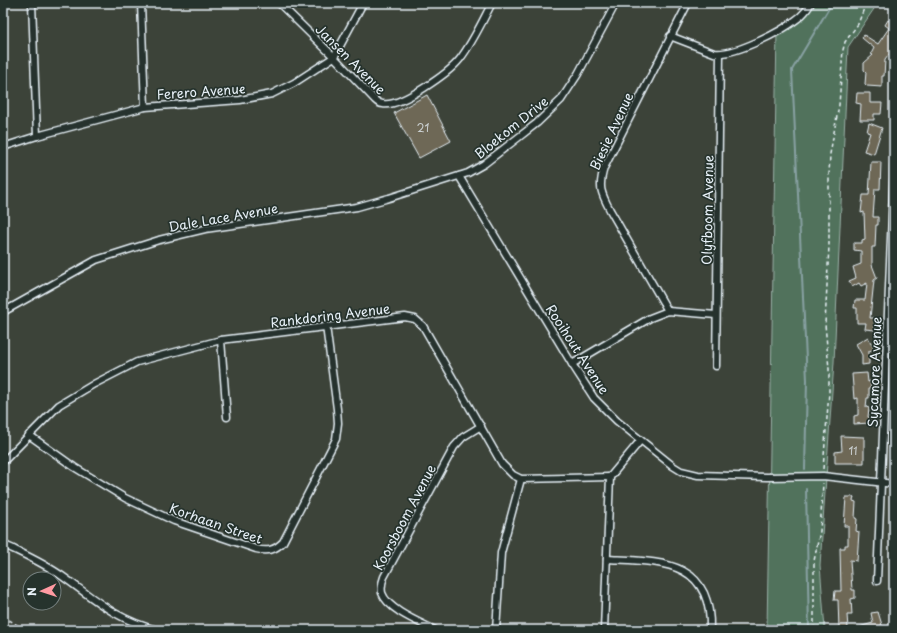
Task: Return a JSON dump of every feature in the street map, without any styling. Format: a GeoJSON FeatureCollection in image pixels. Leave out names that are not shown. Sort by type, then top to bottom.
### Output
{"type":"FeatureCollection","features":[{"type":"Feature","properties":{"kind":"street"},"geometry":{"type":"LineString","coordinates":[[32,3],[37,136]]}},
{"type":"Feature","properties":{"kind":"street"},"geometry":{"type":"LineString","coordinates":[[141,3],[145,107]]}},
{"type":"Feature","properties":{"kind":"street","name":"Jansen Avenue"},"geometry":{"type":"LineString","coordinates":[[280,3],[378,103],[383,104],[394,102],[425,88],[449,70],[468,48],[492,3]]}},
{"type":"Feature","properties":{"kind":"street","name":"Ferero Avenue"},"geometry":{"type":"LineString","coordinates":[[3,147],[37,136],[145,107],[240,100],[272,94],[294,83],[334,57],[363,3]]}},
{"type":"Feature","properties":{"kind":"street","name":"Bloekom Drive"},"geometry":{"type":"LineString","coordinates":[[459,176],[476,169],[493,157],[537,123],[561,100],[578,74],[616,3]]}},
{"type":"Feature","properties":{"kind":"street","name":"Biesie Avenue"},"geometry":{"type":"LineString","coordinates":[[668,310],[610,210],[603,196],[600,184],[604,168],[688,3]]}},
{"type":"Feature","properties":{"kind":"street"},"geometry":{"type":"LineString","coordinates":[[670,36],[708,51],[720,54],[736,50],[784,29],[801,16],[811,3]]}},
{"type":"Feature","properties":{"kind":"street","name":"Olyfboom Avenue"},"geometry":{"type":"LineString","coordinates":[[716,366],[720,54]]}},
{"type":"Feature","properties":{"kind":"street","name":"Sycamore Avenue"},"geometry":{"type":"LineString","coordinates":[[877,581],[894,165]]}},
{"type":"Feature","properties":{"kind":"street","name":"Dale Lace Avenue"},"geometry":{"type":"LineString","coordinates":[[3,312],[96,260],[159,240],[205,229],[357,206],[389,198],[459,176]]}},
{"type":"Feature","properties":{"kind":"street","name":"Rooihout Avenue"},"geometry":{"type":"LineString","coordinates":[[459,176],[588,390],[603,407],[640,441],[673,466],[689,473],[698,474],[767,477],[823,476],[894,484]]}},
{"type":"Feature","properties":{"kind":"street"},"geometry":{"type":"LineString","coordinates":[[572,364],[650,318],[668,310],[716,315]]}},
{"type":"Feature","properties":{"kind":"street","name":"Rankdoring Avenue"},"geometry":{"type":"LineString","coordinates":[[3,462],[53,410],[63,402],[117,371],[137,362],[221,340],[326,326],[410,317],[415,319],[423,326],[502,464],[513,475],[521,479]]}},
{"type":"Feature","properties":{"kind":"street","name":"Korhaan Street"},"geometry":{"type":"LineString","coordinates":[[29,435],[80,471],[125,498],[174,521],[256,549],[264,551],[277,548],[283,542],[336,439],[338,423],[337,408],[326,326]]}},
{"type":"Feature","properties":{"kind":"street"},"geometry":{"type":"LineString","coordinates":[[221,340],[227,417]]}},
{"type":"Feature","properties":{"kind":"street","name":"Koorsboom Avenue"},"geometry":{"type":"LineString","coordinates":[[434,630],[397,610],[387,601],[382,592],[382,585],[384,577],[454,447],[464,437],[481,426]]}},
{"type":"Feature","properties":{"kind":"street"},"geometry":{"type":"LineString","coordinates":[[604,630],[610,477],[640,441]]}},
{"type":"Feature","properties":{"kind":"street"},"geometry":{"type":"LineString","coordinates":[[496,630],[501,553],[521,479],[610,477]]}},
{"type":"Feature","properties":{"kind":"street"},"geometry":{"type":"LineString","coordinates":[[3,544],[54,571],[96,602],[119,616],[156,630]]}},
{"type":"Feature","properties":{"kind":"street"},"geometry":{"type":"LineString","coordinates":[[607,559],[656,562],[678,568],[688,574],[704,591],[708,601],[711,615],[710,630]]}},
{"type":"Feature","properties":{"kind":"path"},"geometry":{"type":"LineString","coordinates":[[814,630],[814,561],[820,531],[829,392],[829,370],[825,324],[829,246],[830,154],[839,105],[842,50],[858,24],[866,3]]}},
{"type":"Feature","properties":{"kind":"path"},"geometry":{"type":"LineString","coordinates":[[3,616],[24,630]]}},
{"type":"Feature","properties":{"kind":"green space"},"geometry":{"type":"Polygon","coordinates":[[[806,3],[878,3],[848,47],[834,362],[820,565],[825,630],[767,630],[777,31],[802,11],[806,3]]]}},
{"type":"Feature","properties":{"kind":"building"},"geometry":{"type":"Polygon","coordinates":[[[888,20],[892,23],[894,20],[894,42],[891,46],[894,48],[885,60],[884,76],[882,76],[882,87],[867,86],[865,84],[866,72],[864,70],[864,63],[873,55],[871,54],[874,48],[862,38],[864,35],[878,44],[889,28],[885,25],[888,20]]]}},
{"type":"Feature","properties":{"kind":"building"},"geometry":{"type":"Polygon","coordinates":[[[857,93],[870,93],[870,103],[882,103],[881,114],[874,114],[874,120],[860,120],[861,104],[856,103],[857,93]]]}},
{"type":"Feature","properties":{"kind":"building"},"geometry":{"type":"Polygon","coordinates":[[[427,95],[451,141],[419,158],[394,113],[427,95]]]}},
{"type":"Feature","properties":{"kind":"building"},"geometry":{"type":"Polygon","coordinates":[[[869,123],[882,128],[874,154],[864,151],[870,133],[867,132],[869,123]]]}},
{"type":"Feature","properties":{"kind":"building"},"geometry":{"type":"Polygon","coordinates":[[[871,162],[881,162],[880,189],[875,189],[873,217],[878,217],[875,247],[872,247],[872,265],[877,278],[874,280],[870,318],[875,318],[875,330],[865,329],[866,323],[857,323],[857,308],[854,308],[855,300],[865,300],[867,283],[861,286],[859,283],[852,287],[849,281],[856,278],[853,267],[861,264],[861,251],[854,250],[854,243],[862,243],[862,240],[865,239],[864,212],[861,213],[863,195],[869,195],[871,162]]]}},
{"type":"Feature","properties":{"kind":"building"},"geometry":{"type":"Polygon","coordinates":[[[868,337],[874,349],[869,351],[869,364],[862,365],[862,355],[856,344],[868,337]]]}},
{"type":"Feature","properties":{"kind":"building"},"geometry":{"type":"Polygon","coordinates":[[[867,373],[868,382],[870,381],[871,388],[869,388],[869,398],[867,398],[866,407],[869,408],[868,417],[871,418],[870,423],[854,424],[854,416],[858,415],[858,398],[854,399],[852,374],[867,373]]]}},
{"type":"Feature","properties":{"kind":"building"},"geometry":{"type":"Polygon","coordinates":[[[841,436],[864,437],[864,463],[835,463],[835,452],[842,451],[841,436]]]}},
{"type":"Feature","properties":{"kind":"building"},"geometry":{"type":"Polygon","coordinates":[[[846,497],[854,497],[853,501],[856,502],[856,531],[859,532],[857,561],[850,560],[852,590],[855,590],[855,598],[851,599],[852,615],[847,615],[848,628],[839,629],[838,600],[834,600],[835,591],[841,591],[840,548],[845,548],[845,545],[848,545],[848,526],[844,526],[846,497]]]}},
{"type":"Feature","properties":{"kind":"building"},"geometry":{"type":"Polygon","coordinates":[[[878,612],[882,625],[880,626],[881,630],[855,630],[855,628],[873,623],[871,613],[878,612]]]}},
{"type":"Feature","properties":{"kind":"waterway"},"geometry":{"type":"LineString","coordinates":[[805,469],[807,380],[792,70],[832,3]]}},
{"type":"Feature","properties":{"kind":"waterway"},"geometry":{"type":"LineString","coordinates":[[806,489],[809,630]]}}]}
